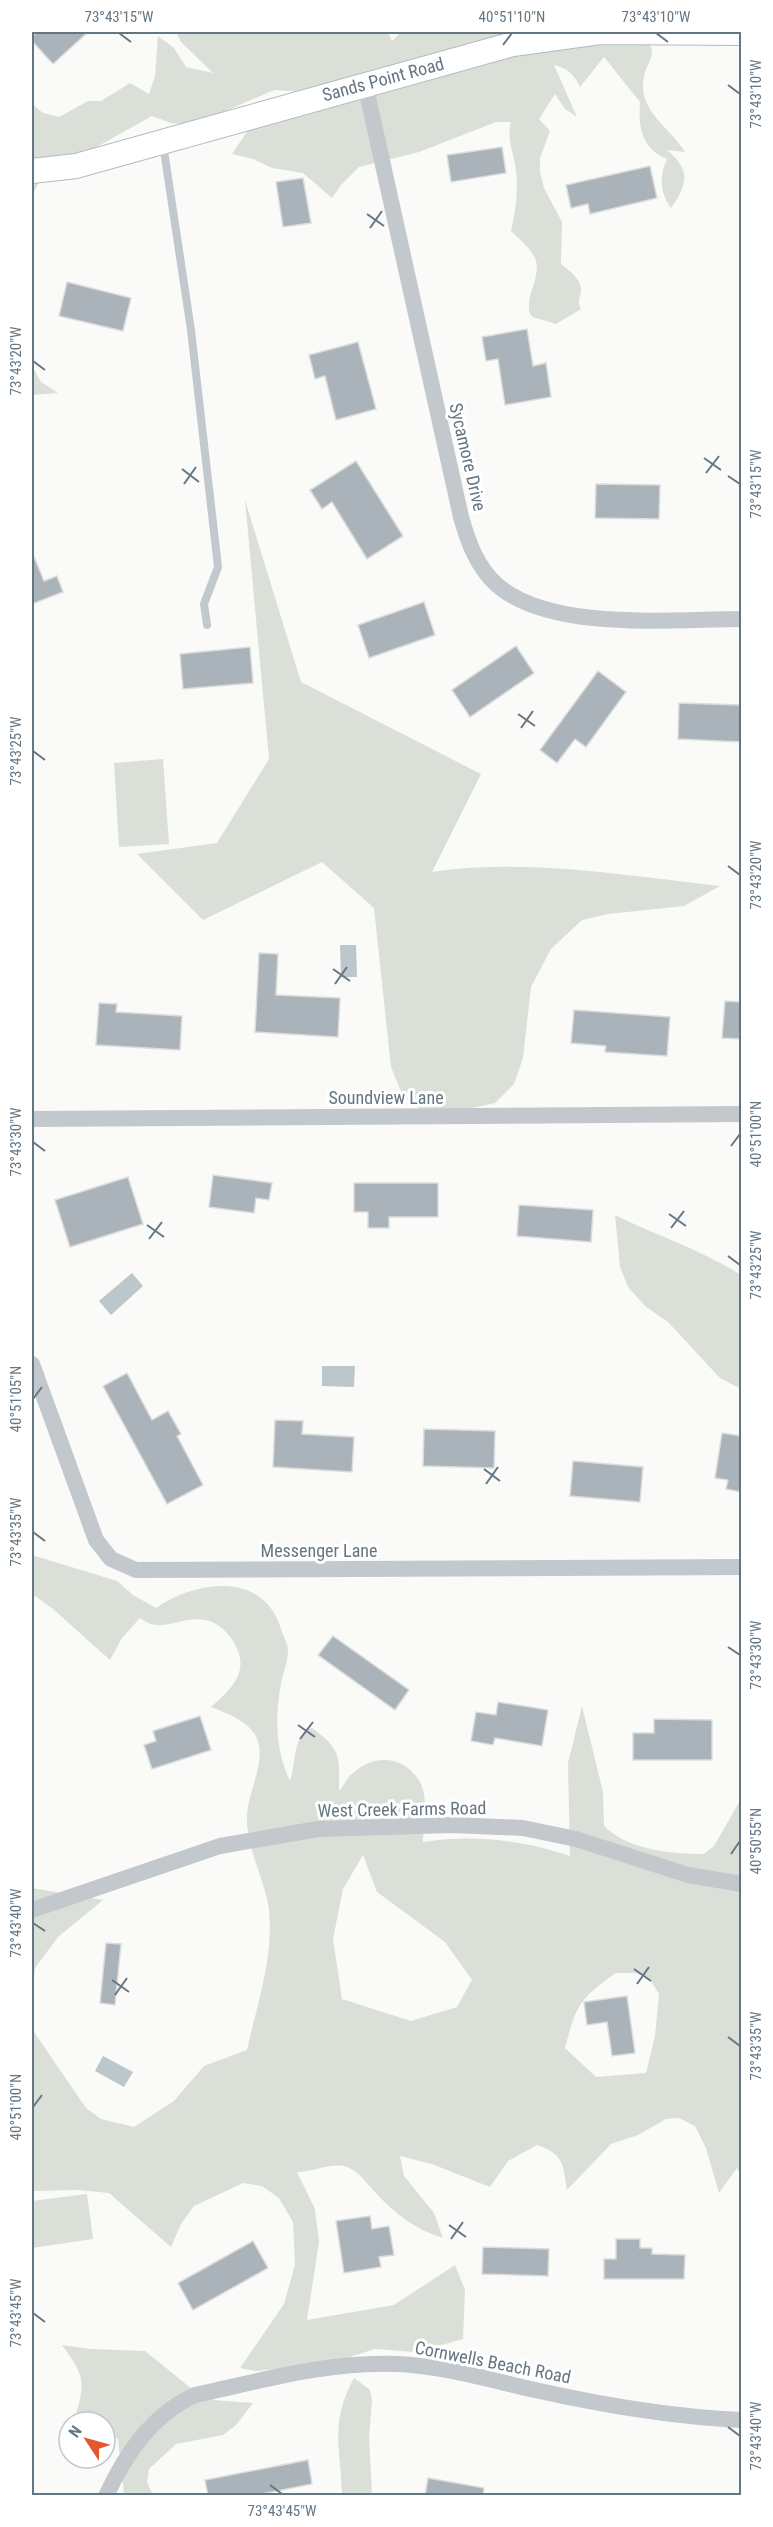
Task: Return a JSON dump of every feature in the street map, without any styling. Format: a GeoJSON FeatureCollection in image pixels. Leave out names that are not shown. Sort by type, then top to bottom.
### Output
{"type":"FeatureCollection","features":[{"type":"Feature","properties":{"kind":"main road","name":"Sands Point Road"},"geometry":{"type":"LineString","coordinates":[[32,171],[76,166],[513,44],[572,34],[741,33]]}},
{"type":"Feature","properties":{"kind":"street","name":"Sycamore Drive"},"geometry":{"type":"LineString","coordinates":[[364,84],[460,517],[478,561],[496,583],[514,598],[545,611],[593,619],[741,620]]}},
{"type":"Feature","properties":{"kind":"street","name":"Soundview Lane"},"geometry":{"type":"LineString","coordinates":[[32,1119],[741,1114]]}},
{"type":"Feature","properties":{"kind":"street","name":"Messenger Lane"},"geometry":{"type":"LineString","coordinates":[[32,1364],[96,1540],[111,1559],[136,1570],[741,1567]]}},
{"type":"Feature","properties":{"kind":"street","name":"West Creek Farms Road"},"geometry":{"type":"LineString","coordinates":[[32,1910],[220,1846],[318,1828],[452,1825],[523,1828],[576,1839],[688,1875],[741,1884]]}},
{"type":"Feature","properties":{"kind":"street","name":"Cornwells Beach Road"},"geometry":{"type":"LineString","coordinates":[[106,2496],[117,2472],[143,2434],[180,2402],[195,2395],[339,2367],[395,2364],[428,2367],[558,2395],[669,2413],[741,2420]]}},
{"type":"Feature","properties":{"kind":"lane"},"geometry":{"type":"LineString","coordinates":[[163,141],[191,330],[218,567],[204,604],[207,625]]}},
{"type":"Feature","properties":{"kind":"shaded area"},"geometry":{"type":"Polygon","coordinates":[[[176,32],[388,32],[392,41],[401,32],[633,32],[644,39],[652,50],[644,76],[644,96],[653,113],[685,152],[667,150],[680,164],[684,184],[671,208],[662,184],[667,159],[659,155],[647,143],[641,128],[640,102],[604,57],[580,87],[570,73],[554,65],[577,117],[565,109],[555,94],[539,119],[550,131],[540,158],[540,172],[544,188],[562,222],[561,264],[571,272],[581,287],[579,302],[581,309],[556,324],[530,314],[530,299],[537,270],[536,263],[529,249],[511,231],[517,189],[510,138],[511,122],[496,122],[419,152],[359,167],[332,198],[303,173],[272,168],[253,159],[232,154],[251,126],[305,92],[274,90],[193,125],[171,123],[152,116],[93,149],[63,159],[44,170],[32,197],[32,104],[43,113],[59,117],[88,101],[101,101],[130,83],[149,94],[155,76],[158,36],[174,48],[186,67],[213,73],[181,42],[176,32]]]}},
{"type":"Feature","properties":{"kind":"shaded area"},"geometry":{"type":"Polygon","coordinates":[[[32,366],[41,382],[58,393],[32,395],[32,366]]]}},
{"type":"Feature","properties":{"kind":"shaded area"},"geometry":{"type":"Polygon","coordinates":[[[245,500],[301,682],[481,774],[432,872],[467,868],[539,868],[613,873],[720,886],[684,906],[608,914],[582,920],[551,949],[531,987],[523,1058],[514,1084],[495,1103],[464,1110],[419,1108],[403,1096],[391,1067],[374,908],[322,862],[203,920],[137,854],[217,843],[269,759],[245,500]]]}},
{"type":"Feature","properties":{"kind":"shaded area"},"geometry":{"type":"Polygon","coordinates":[[[163,759],[169,844],[119,847],[114,763],[163,759]]]}},
{"type":"Feature","properties":{"kind":"shaded area"},"geometry":{"type":"Polygon","coordinates":[[[340,945],[356,945],[357,977],[341,977],[340,945]]]}},
{"type":"Feature","properties":{"kind":"shaded area"},"geometry":{"type":"Polygon","coordinates":[[[615,1215],[711,1258],[741,1275],[741,1389],[720,1378],[668,1322],[645,1306],[628,1287],[620,1267],[615,1215]]]}},
{"type":"Feature","properties":{"kind":"shaded area"},"geometry":{"type":"Polygon","coordinates":[[[132,1273],[143,1286],[111,1315],[99,1301],[132,1273]]]}},
{"type":"Feature","properties":{"kind":"shaded area"},"geometry":{"type":"Polygon","coordinates":[[[322,1366],[355,1366],[354,1387],[322,1386],[322,1366]]]}},
{"type":"Feature","properties":{"kind":"shaded area"},"geometry":{"type":"Polygon","coordinates":[[[32,1555],[117,1581],[133,1595],[156,1608],[172,1598],[209,1587],[228,1586],[245,1589],[260,1597],[272,1610],[288,1648],[277,1721],[281,1757],[290,1781],[298,1744],[305,1732],[312,1728],[329,1742],[337,1755],[339,1791],[351,1775],[371,1762],[389,1760],[398,1762],[414,1773],[423,1789],[425,1803],[423,1842],[460,1839],[497,1840],[516,1842],[570,1856],[568,1763],[582,1706],[603,1792],[604,1826],[614,1834],[651,1849],[704,1854],[714,1846],[741,1799],[741,2175],[737,2168],[719,2193],[706,2148],[695,2126],[679,2118],[666,2119],[638,2135],[611,2144],[567,2190],[561,2161],[553,2152],[537,2145],[508,2161],[490,2187],[432,2164],[400,2156],[404,2176],[434,2213],[443,2238],[424,2230],[398,2214],[359,2175],[347,2167],[335,2166],[297,2172],[315,2209],[319,2242],[307,2320],[394,2305],[455,2265],[465,2290],[463,2339],[416,2352],[375,2349],[327,2364],[256,2371],[240,2368],[284,2304],[295,2265],[293,2222],[279,2198],[262,2186],[243,2183],[194,2206],[181,2224],[171,2247],[109,2193],[78,2190],[32,2191],[32,2018],[34,2032],[86,2108],[101,2119],[134,2127],[174,2101],[204,2066],[247,2050],[264,1980],[270,1927],[267,1899],[250,1844],[247,1821],[260,1754],[256,1737],[247,1725],[211,1707],[227,1692],[238,1676],[240,1658],[229,1635],[210,1621],[200,1619],[156,1625],[140,1618],[122,1638],[110,1660],[53,1609],[32,1594],[32,1555]],[[363,1855],[343,1889],[333,1939],[342,1999],[411,2021],[457,2007],[472,1980],[445,1942],[377,1892],[363,1855]],[[616,1973],[594,1989],[581,2004],[576,2012],[565,2048],[596,2077],[646,2073],[655,2036],[659,1994],[649,1978],[635,1973],[616,1973]]]}},
{"type":"Feature","properties":{"kind":"shaded area"},"geometry":{"type":"Polygon","coordinates":[[[32,1888],[103,1900],[58,1937],[35,1968],[32,2000],[32,1888]]]}},
{"type":"Feature","properties":{"kind":"shaded area"},"geometry":{"type":"Polygon","coordinates":[[[103,2056],[133,2072],[124,2087],[95,2071],[103,2056]]]}},
{"type":"Feature","properties":{"kind":"shaded area"},"geometry":{"type":"Polygon","coordinates":[[[87,2194],[93,2239],[32,2248],[32,2201],[87,2194]]]}},
{"type":"Feature","properties":{"kind":"shaded area"},"geometry":{"type":"Polygon","coordinates":[[[62,2345],[90,2349],[145,2351],[192,2389],[213,2400],[253,2403],[236,2425],[223,2435],[176,2444],[149,2469],[147,2482],[153,2495],[124,2495],[117,2438],[117,2410],[77,2410],[82,2390],[76,2365],[62,2345]]]}},
{"type":"Feature","properties":{"kind":"shaded area"},"geometry":{"type":"Polygon","coordinates":[[[354,2378],[370,2390],[372,2400],[369,2438],[372,2495],[342,2495],[339,2423],[346,2394],[354,2378]]]}},
{"type":"Feature","properties":{"kind":"building"},"geometry":{"type":"Polygon","coordinates":[[[37,32],[88,32],[53,64],[32,41],[32,37],[37,32]]]}},
{"type":"Feature","properties":{"kind":"building"},"geometry":{"type":"Polygon","coordinates":[[[502,147],[506,173],[451,182],[447,155],[502,147]]]}},
{"type":"Feature","properties":{"kind":"building"},"geometry":{"type":"Polygon","coordinates":[[[650,166],[657,198],[590,214],[588,204],[571,208],[566,185],[650,166]]]}},
{"type":"Feature","properties":{"kind":"building"},"geometry":{"type":"Polygon","coordinates":[[[303,178],[311,223],[283,227],[276,182],[303,178]]]}},
{"type":"Feature","properties":{"kind":"building"},"geometry":{"type":"Polygon","coordinates":[[[67,282],[131,298],[123,331],[59,316],[67,282]]]}},
{"type":"Feature","properties":{"kind":"building"},"geometry":{"type":"Polygon","coordinates":[[[527,329],[533,366],[546,363],[551,397],[505,405],[498,359],[486,361],[482,337],[527,329]]]}},
{"type":"Feature","properties":{"kind":"building"},"geometry":{"type":"Polygon","coordinates":[[[358,342],[376,409],[336,420],[325,376],[315,379],[309,355],[358,342]]]}},
{"type":"Feature","properties":{"kind":"building"},"geometry":{"type":"Polygon","coordinates":[[[356,461],[403,536],[367,559],[332,502],[322,509],[310,490],[356,461]]]}},
{"type":"Feature","properties":{"kind":"building"},"geometry":{"type":"Polygon","coordinates":[[[596,484],[660,485],[659,519],[595,518],[596,484]]]}},
{"type":"Feature","properties":{"kind":"building"},"geometry":{"type":"Polygon","coordinates":[[[32,552],[44,581],[57,576],[63,592],[32,604],[32,552]]]}},
{"type":"Feature","properties":{"kind":"building"},"geometry":{"type":"Polygon","coordinates":[[[424,602],[435,635],[369,658],[358,625],[424,602]]]}},
{"type":"Feature","properties":{"kind":"building"},"geometry":{"type":"Polygon","coordinates":[[[516,646],[534,673],[470,717],[452,690],[516,646]]]}},
{"type":"Feature","properties":{"kind":"building"},"geometry":{"type":"Polygon","coordinates":[[[250,647],[253,683],[183,689],[180,654],[250,647]]]}},
{"type":"Feature","properties":{"kind":"building"},"geometry":{"type":"Polygon","coordinates":[[[598,671],[626,692],[586,747],[575,739],[557,763],[540,750],[598,671]]]}},
{"type":"Feature","properties":{"kind":"building"},"geometry":{"type":"Polygon","coordinates":[[[679,703],[741,705],[741,742],[678,739],[679,703]]]}},
{"type":"Feature","properties":{"kind":"building"},"geometry":{"type":"Polygon","coordinates":[[[259,953],[278,954],[276,995],[340,998],[338,1037],[255,1032],[259,953]]]}},
{"type":"Feature","properties":{"kind":"building"},"geometry":{"type":"Polygon","coordinates":[[[725,1001],[741,1002],[741,1039],[722,1038],[725,1001]]]}},
{"type":"Feature","properties":{"kind":"building"},"geometry":{"type":"Polygon","coordinates":[[[99,1003],[117,1004],[116,1012],[182,1016],[180,1050],[96,1045],[99,1003]]]}},
{"type":"Feature","properties":{"kind":"building"},"geometry":{"type":"Polygon","coordinates":[[[574,1010],[670,1017],[667,1056],[605,1052],[606,1046],[571,1043],[574,1010]]]}},
{"type":"Feature","properties":{"kind":"building"},"geometry":{"type":"Polygon","coordinates":[[[213,1175],[272,1183],[269,1200],[256,1198],[254,1213],[209,1207],[213,1175]]]}},
{"type":"Feature","properties":{"kind":"building"},"geometry":{"type":"Polygon","coordinates":[[[128,1177],[143,1224],[70,1247],[55,1200],[128,1177]]]}},
{"type":"Feature","properties":{"kind":"building"},"geometry":{"type":"Polygon","coordinates":[[[354,1183],[438,1183],[438,1217],[389,1217],[389,1228],[368,1228],[368,1212],[354,1212],[354,1183]]]}},
{"type":"Feature","properties":{"kind":"building"},"geometry":{"type":"Polygon","coordinates":[[[519,1205],[593,1210],[591,1242],[517,1236],[519,1205]]]}},
{"type":"Feature","properties":{"kind":"building"},"geometry":{"type":"Polygon","coordinates":[[[127,1373],[152,1420],[168,1411],[181,1434],[177,1436],[203,1485],[167,1504],[103,1386],[127,1373]]]}},
{"type":"Feature","properties":{"kind":"building"},"geometry":{"type":"Polygon","coordinates":[[[275,1420],[303,1421],[302,1434],[354,1437],[352,1472],[273,1467],[275,1420]]]}},
{"type":"Feature","properties":{"kind":"building"},"geometry":{"type":"Polygon","coordinates":[[[424,1429],[495,1431],[494,1468],[423,1466],[424,1429]]]}},
{"type":"Feature","properties":{"kind":"building"},"geometry":{"type":"Polygon","coordinates":[[[722,1433],[741,1436],[741,1492],[726,1489],[728,1480],[715,1478],[722,1433]]]}},
{"type":"Feature","properties":{"kind":"building"},"geometry":{"type":"Polygon","coordinates":[[[573,1461],[643,1467],[640,1502],[570,1496],[573,1461]]]}},
{"type":"Feature","properties":{"kind":"building"},"geometry":{"type":"Polygon","coordinates":[[[333,1636],[409,1690],[395,1710],[318,1655],[333,1636]]]}},
{"type":"Feature","properties":{"kind":"building"},"geometry":{"type":"Polygon","coordinates":[[[498,1702],[548,1710],[542,1746],[495,1738],[493,1745],[471,1741],[476,1712],[496,1715],[498,1702]]]}},
{"type":"Feature","properties":{"kind":"building"},"geometry":{"type":"Polygon","coordinates":[[[200,1716],[211,1750],[152,1769],[144,1745],[156,1741],[153,1731],[200,1716]]]}},
{"type":"Feature","properties":{"kind":"building"},"geometry":{"type":"Polygon","coordinates":[[[654,1719],[712,1720],[712,1760],[633,1760],[633,1733],[654,1733],[654,1719]]]}},
{"type":"Feature","properties":{"kind":"building"},"geometry":{"type":"Polygon","coordinates":[[[106,1943],[121,1944],[115,2005],[100,2003],[106,1943]]]}},
{"type":"Feature","properties":{"kind":"building"},"geometry":{"type":"Polygon","coordinates":[[[627,1996],[635,2053],[612,2056],[607,2022],[587,2025],[584,2002],[627,1996]]]}},
{"type":"Feature","properties":{"kind":"building"},"geometry":{"type":"Polygon","coordinates":[[[370,2216],[372,2229],[389,2226],[394,2255],[379,2257],[381,2267],[344,2273],[336,2221],[370,2216]]]}},
{"type":"Feature","properties":{"kind":"building"},"geometry":{"type":"Polygon","coordinates":[[[616,2239],[640,2239],[640,2248],[652,2248],[652,2254],[685,2255],[684,2279],[604,2279],[604,2259],[616,2259],[616,2239]]]}},
{"type":"Feature","properties":{"kind":"building"},"geometry":{"type":"Polygon","coordinates":[[[253,2241],[268,2268],[193,2310],[178,2283],[253,2241]]]}},
{"type":"Feature","properties":{"kind":"building"},"geometry":{"type":"Polygon","coordinates":[[[483,2247],[549,2249],[548,2276],[482,2274],[483,2247]]]}},
{"type":"Feature","properties":{"kind":"building"},"geometry":{"type":"Polygon","coordinates":[[[308,2460],[312,2484],[252,2496],[208,2496],[205,2480],[308,2460]]]}},
{"type":"Feature","properties":{"kind":"building"},"geometry":{"type":"Polygon","coordinates":[[[428,2478],[484,2488],[483,2496],[425,2496],[428,2478]]]}}]}
